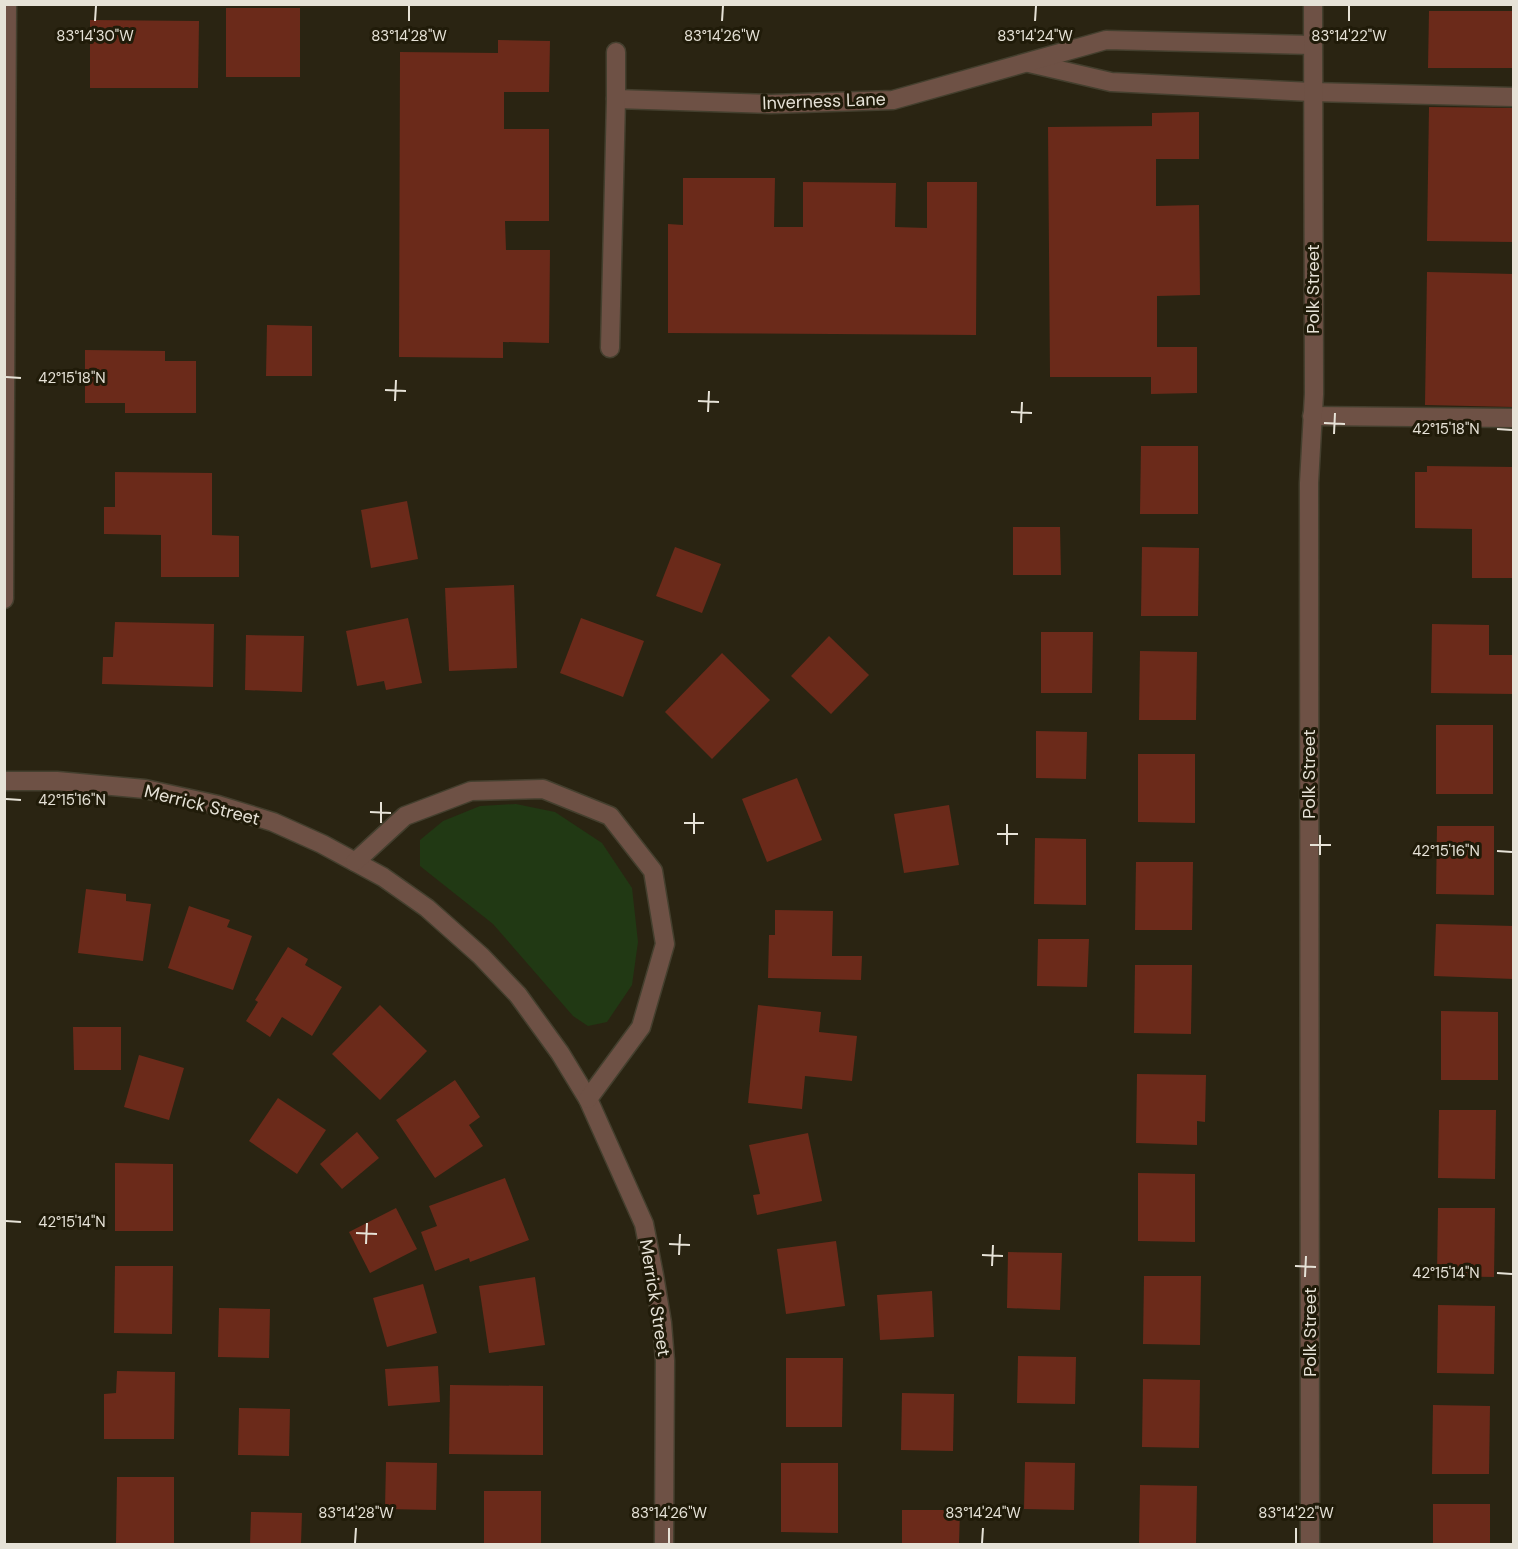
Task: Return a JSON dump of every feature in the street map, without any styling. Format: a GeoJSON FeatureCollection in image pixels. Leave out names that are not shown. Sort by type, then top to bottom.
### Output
{"type":"FeatureCollection","features":[{"type":"Feature","properties":{"kind":"street","name":"Polk Street"},"geometry":{"type":"LineString","coordinates":[[1310,1545],[1309,483],[1314,382],[1312,4]]}},
{"type":"Feature","properties":{"kind":"street"},"geometry":{"type":"LineString","coordinates":[[4,599],[6,11]]}},
{"type":"Feature","properties":{"kind":"street","name":"Inverness Lane"},"geometry":{"type":"LineString","coordinates":[[616,99],[771,104],[893,100],[1106,40],[1312,45]]}},
{"type":"Feature","properties":{"kind":"street"},"geometry":{"type":"LineString","coordinates":[[610,348],[616,52]]}},
{"type":"Feature","properties":{"kind":"street","name":"Inverness Lane"},"geometry":{"type":"LineString","coordinates":[[1027,63],[1111,82],[1312,92],[1514,97]]}},
{"type":"Feature","properties":{"kind":"street"},"geometry":{"type":"LineString","coordinates":[[1312,416],[1514,418]]}},
{"type":"Feature","properties":{"kind":"street","name":"Merrick Street"},"geometry":{"type":"LineString","coordinates":[[4,781],[57,781],[145,789],[218,805],[273,822],[322,844],[383,877],[427,908],[482,956],[518,995],[560,1053],[588,1099],[644,1224],[662,1323],[665,1361],[664,1545]]}},
{"type":"Feature","properties":{"kind":"street"},"geometry":{"type":"LineString","coordinates":[[355,862],[405,816],[471,791],[543,789],[610,816],[653,871],[665,944],[641,1028],[588,1099]]}},
{"type":"Feature","properties":{"kind":"green space"},"geometry":{"type":"Polygon","coordinates":[[[516,804],[555,812],[602,843],[632,888],[638,942],[632,985],[607,1022],[588,1026],[573,1016],[493,924],[420,866],[420,840],[443,821],[480,806],[516,804]]]}},
{"type":"Feature","properties":{"kind":"building"},"geometry":{"type":"Polygon","coordinates":[[[226,8],[300,8],[300,77],[226,77],[226,8]]]}},
{"type":"Feature","properties":{"kind":"building"},"geometry":{"type":"Polygon","coordinates":[[[1429,11],[1513,11],[1512,68],[1428,68],[1429,11]]]}},
{"type":"Feature","properties":{"kind":"building"},"geometry":{"type":"Polygon","coordinates":[[[90,20],[199,21],[198,88],[90,88],[90,20]]]}},
{"type":"Feature","properties":{"kind":"building"},"geometry":{"type":"Polygon","coordinates":[[[498,40],[550,41],[549,92],[504,92],[504,129],[549,129],[549,221],[505,221],[506,250],[550,250],[549,343],[503,342],[503,358],[399,357],[400,52],[498,53],[498,40]]]}},
{"type":"Feature","properties":{"kind":"building"},"geometry":{"type":"Polygon","coordinates":[[[1429,107],[1514,108],[1514,242],[1427,241],[1429,107]]]}},
{"type":"Feature","properties":{"kind":"building"},"geometry":{"type":"Polygon","coordinates":[[[1199,112],[1199,159],[1156,159],[1156,206],[1199,205],[1200,295],[1157,296],[1157,347],[1197,347],[1197,393],[1151,394],[1151,377],[1050,377],[1048,127],[1152,126],[1152,113],[1199,112]]]}},
{"type":"Feature","properties":{"kind":"building"},"geometry":{"type":"Polygon","coordinates":[[[683,178],[775,178],[774,227],[803,227],[803,182],[896,183],[895,227],[927,228],[927,182],[977,182],[976,335],[668,333],[668,224],[683,225],[683,178]]]}},
{"type":"Feature","properties":{"kind":"building"},"geometry":{"type":"Polygon","coordinates":[[[1427,272],[1514,274],[1514,407],[1425,405],[1427,272]]]}},
{"type":"Feature","properties":{"kind":"building"},"geometry":{"type":"Polygon","coordinates":[[[267,325],[312,326],[312,376],[266,376],[267,325]]]}},
{"type":"Feature","properties":{"kind":"building"},"geometry":{"type":"Polygon","coordinates":[[[85,350],[165,351],[165,361],[196,361],[196,413],[125,413],[125,403],[85,403],[85,350]]]}},
{"type":"Feature","properties":{"kind":"building"},"geometry":{"type":"Polygon","coordinates":[[[1141,446],[1198,446],[1198,514],[1140,514],[1141,446]]]}},
{"type":"Feature","properties":{"kind":"building"},"geometry":{"type":"Polygon","coordinates":[[[1427,466],[1514,467],[1514,578],[1472,578],[1472,529],[1415,528],[1415,472],[1427,472],[1427,466]]]}},
{"type":"Feature","properties":{"kind":"building"},"geometry":{"type":"Polygon","coordinates":[[[115,472],[212,473],[212,535],[239,536],[239,577],[161,577],[161,535],[104,534],[104,507],[115,507],[115,472]]]}},
{"type":"Feature","properties":{"kind":"building"},"geometry":{"type":"Polygon","coordinates":[[[407,501],[418,559],[371,568],[361,510],[407,501]]]}},
{"type":"Feature","properties":{"kind":"building"},"geometry":{"type":"Polygon","coordinates":[[[1013,527],[1060,527],[1061,575],[1013,575],[1013,527]]]}},
{"type":"Feature","properties":{"kind":"building"},"geometry":{"type":"Polygon","coordinates":[[[675,547],[721,564],[702,613],[656,596],[675,547]]]}},
{"type":"Feature","properties":{"kind":"building"},"geometry":{"type":"Polygon","coordinates":[[[1142,547],[1199,548],[1198,616],[1141,616],[1142,547]]]}},
{"type":"Feature","properties":{"kind":"building"},"geometry":{"type":"Polygon","coordinates":[[[514,585],[517,668],[449,671],[445,588],[514,585]]]}},
{"type":"Feature","properties":{"kind":"building"},"geometry":{"type":"Polygon","coordinates":[[[408,618],[422,683],[386,690],[384,681],[357,686],[346,631],[408,618]]]}},
{"type":"Feature","properties":{"kind":"building"},"geometry":{"type":"Polygon","coordinates":[[[581,618],[644,641],[623,697],[560,673],[581,618]]]}},
{"type":"Feature","properties":{"kind":"building"},"geometry":{"type":"Polygon","coordinates":[[[115,622],[214,624],[213,687],[102,684],[103,657],[113,657],[115,622]]]}},
{"type":"Feature","properties":{"kind":"building"},"geometry":{"type":"Polygon","coordinates":[[[1432,624],[1489,625],[1489,655],[1514,655],[1514,694],[1431,693],[1432,624]]]}},
{"type":"Feature","properties":{"kind":"building"},"geometry":{"type":"Polygon","coordinates":[[[1041,632],[1093,632],[1092,693],[1041,693],[1041,632]]]}},
{"type":"Feature","properties":{"kind":"building"},"geometry":{"type":"Polygon","coordinates":[[[246,635],[304,636],[302,692],[245,690],[246,635]]]}},
{"type":"Feature","properties":{"kind":"building"},"geometry":{"type":"Polygon","coordinates":[[[829,636],[869,675],[831,714],[791,676],[829,636]]]}},
{"type":"Feature","properties":{"kind":"building"},"geometry":{"type":"Polygon","coordinates":[[[1140,651],[1197,652],[1196,720],[1139,720],[1140,651]]]}},
{"type":"Feature","properties":{"kind":"building"},"geometry":{"type":"Polygon","coordinates":[[[722,653],[770,700],[712,759],[665,712],[722,653]]]}},
{"type":"Feature","properties":{"kind":"building"},"geometry":{"type":"Polygon","coordinates":[[[1436,725],[1493,725],[1493,794],[1436,794],[1436,725]]]}},
{"type":"Feature","properties":{"kind":"building"},"geometry":{"type":"Polygon","coordinates":[[[1036,731],[1087,732],[1086,779],[1036,778],[1036,731]]]}},
{"type":"Feature","properties":{"kind":"building"},"geometry":{"type":"Polygon","coordinates":[[[1138,754],[1195,754],[1195,823],[1138,822],[1138,754]]]}},
{"type":"Feature","properties":{"kind":"building"},"geometry":{"type":"Polygon","coordinates":[[[797,778],[822,840],[767,862],[742,799],[797,778]]]}},
{"type":"Feature","properties":{"kind":"building"},"geometry":{"type":"Polygon","coordinates":[[[949,805],[959,865],[904,873],[894,814],[949,805]]]}},
{"type":"Feature","properties":{"kind":"building"},"geometry":{"type":"Polygon","coordinates":[[[1437,826],[1494,826],[1494,895],[1436,894],[1437,826]]]}},
{"type":"Feature","properties":{"kind":"building"},"geometry":{"type":"Polygon","coordinates":[[[1035,838],[1086,839],[1086,905],[1034,904],[1035,838]]]}},
{"type":"Feature","properties":{"kind":"building"},"geometry":{"type":"Polygon","coordinates":[[[1136,862],[1193,862],[1192,930],[1135,930],[1136,862]]]}},
{"type":"Feature","properties":{"kind":"building"},"geometry":{"type":"Polygon","coordinates":[[[86,889],[126,894],[126,901],[151,904],[143,961],[78,953],[86,889]]]}},
{"type":"Feature","properties":{"kind":"building"},"geometry":{"type":"Polygon","coordinates":[[[189,906],[230,920],[227,927],[252,936],[233,990],[168,968],[189,906]]]}},
{"type":"Feature","properties":{"kind":"building"},"geometry":{"type":"Polygon","coordinates":[[[775,910],[833,911],[832,956],[862,956],[861,980],[768,978],[769,935],[775,935],[775,910]]]}},
{"type":"Feature","properties":{"kind":"building"},"geometry":{"type":"Polygon","coordinates":[[[1436,924],[1514,926],[1514,979],[1434,976],[1436,924]]]}},
{"type":"Feature","properties":{"kind":"building"},"geometry":{"type":"Polygon","coordinates":[[[1038,939],[1089,939],[1087,987],[1037,986],[1038,939]]]}},
{"type":"Feature","properties":{"kind":"building"},"geometry":{"type":"Polygon","coordinates":[[[288,947],[308,959],[305,965],[342,987],[312,1036],[282,1017],[270,1037],[246,1021],[258,1002],[255,1000],[288,947]]]}},
{"type":"Feature","properties":{"kind":"building"},"geometry":{"type":"Polygon","coordinates":[[[1135,965],[1192,965],[1191,1034],[1134,1033],[1135,965]]]}},
{"type":"Feature","properties":{"kind":"building"},"geometry":{"type":"Polygon","coordinates":[[[380,1005],[427,1051],[380,1100],[332,1054],[380,1005]]]}},
{"type":"Feature","properties":{"kind":"building"},"geometry":{"type":"Polygon","coordinates":[[[758,1005],[821,1012],[819,1032],[857,1036],[852,1081],[805,1076],[802,1109],[748,1103],[758,1005]]]}},
{"type":"Feature","properties":{"kind":"building"},"geometry":{"type":"Polygon","coordinates":[[[1441,1011],[1498,1012],[1498,1080],[1441,1080],[1441,1011]]]}},
{"type":"Feature","properties":{"kind":"building"},"geometry":{"type":"Polygon","coordinates":[[[73,1027],[121,1027],[121,1070],[74,1070],[73,1027]]]}},
{"type":"Feature","properties":{"kind":"building"},"geometry":{"type":"Polygon","coordinates":[[[139,1055],[184,1068],[169,1120],[124,1107],[139,1055]]]}},
{"type":"Feature","properties":{"kind":"building"},"geometry":{"type":"Polygon","coordinates":[[[1137,1074],[1206,1075],[1205,1122],[1197,1121],[1197,1145],[1136,1143],[1137,1074]]]}},
{"type":"Feature","properties":{"kind":"building"},"geometry":{"type":"Polygon","coordinates":[[[455,1080],[480,1117],[469,1125],[483,1146],[435,1178],[396,1120],[455,1080]]]}},
{"type":"Feature","properties":{"kind":"building"},"geometry":{"type":"Polygon","coordinates":[[[278,1098],[326,1130],[297,1174],[249,1141],[278,1098]]]}},
{"type":"Feature","properties":{"kind":"building"},"geometry":{"type":"Polygon","coordinates":[[[1439,1110],[1496,1110],[1495,1179],[1438,1178],[1439,1110]]]}},
{"type":"Feature","properties":{"kind":"building"},"geometry":{"type":"Polygon","coordinates":[[[357,1132],[379,1158],[342,1189],[320,1164],[357,1132]]]}},
{"type":"Feature","properties":{"kind":"building"},"geometry":{"type":"Polygon","coordinates":[[[808,1133],[822,1201],[757,1215],[753,1195],[760,1194],[749,1145],[808,1133]]]}},
{"type":"Feature","properties":{"kind":"building"},"geometry":{"type":"Polygon","coordinates":[[[115,1163],[173,1164],[173,1231],[115,1231],[115,1163]]]}},
{"type":"Feature","properties":{"kind":"building"},"geometry":{"type":"Polygon","coordinates":[[[1138,1173],[1195,1174],[1195,1242],[1138,1241],[1138,1173]]]}},
{"type":"Feature","properties":{"kind":"building"},"geometry":{"type":"Polygon","coordinates":[[[505,1178],[529,1240],[470,1262],[469,1258],[435,1271],[421,1232],[437,1226],[429,1206],[505,1178]]]}},
{"type":"Feature","properties":{"kind":"building"},"geometry":{"type":"Polygon","coordinates":[[[396,1208],[417,1249],[370,1273],[349,1232],[396,1208]]]}},
{"type":"Feature","properties":{"kind":"building"},"geometry":{"type":"Polygon","coordinates":[[[1438,1208],[1495,1208],[1494,1277],[1437,1276],[1438,1208]]]}},
{"type":"Feature","properties":{"kind":"building"},"geometry":{"type":"Polygon","coordinates":[[[836,1241],[845,1306],[786,1314],[777,1249],[836,1241]]]}},
{"type":"Feature","properties":{"kind":"building"},"geometry":{"type":"Polygon","coordinates":[[[1008,1252],[1062,1253],[1060,1310],[1007,1308],[1008,1252]]]}},
{"type":"Feature","properties":{"kind":"building"},"geometry":{"type":"Polygon","coordinates":[[[115,1266],[173,1266],[172,1334],[114,1333],[115,1266]]]}},
{"type":"Feature","properties":{"kind":"building"},"geometry":{"type":"Polygon","coordinates":[[[1144,1276],[1201,1276],[1200,1345],[1143,1344],[1144,1276]]]}},
{"type":"Feature","properties":{"kind":"building"},"geometry":{"type":"Polygon","coordinates":[[[535,1277],[545,1345],[489,1353],[479,1286],[535,1277]]]}},
{"type":"Feature","properties":{"kind":"building"},"geometry":{"type":"Polygon","coordinates":[[[423,1284],[437,1333],[387,1347],[373,1298],[423,1284]]]}},
{"type":"Feature","properties":{"kind":"building"},"geometry":{"type":"Polygon","coordinates":[[[932,1291],[934,1337],[880,1340],[877,1295],[932,1291]]]}},
{"type":"Feature","properties":{"kind":"building"},"geometry":{"type":"Polygon","coordinates":[[[1438,1305],[1495,1306],[1494,1374],[1437,1373],[1438,1305]]]}},
{"type":"Feature","properties":{"kind":"building"},"geometry":{"type":"Polygon","coordinates":[[[219,1308],[270,1309],[269,1358],[218,1357],[219,1308]]]}},
{"type":"Feature","properties":{"kind":"building"},"geometry":{"type":"Polygon","coordinates":[[[1018,1356],[1076,1357],[1075,1404],[1017,1403],[1018,1356]]]}},
{"type":"Feature","properties":{"kind":"building"},"geometry":{"type":"Polygon","coordinates":[[[786,1358],[843,1358],[842,1427],[786,1427],[786,1358]]]}},
{"type":"Feature","properties":{"kind":"building"},"geometry":{"type":"Polygon","coordinates":[[[438,1366],[440,1402],[388,1406],[385,1369],[438,1366]]]}},
{"type":"Feature","properties":{"kind":"building"},"geometry":{"type":"Polygon","coordinates":[[[117,1371],[175,1372],[174,1439],[104,1439],[104,1394],[116,1393],[117,1371]]]}},
{"type":"Feature","properties":{"kind":"building"},"geometry":{"type":"Polygon","coordinates":[[[1143,1379],[1200,1380],[1199,1448],[1142,1447],[1143,1379]]]}},
{"type":"Feature","properties":{"kind":"building"},"geometry":{"type":"Polygon","coordinates":[[[450,1385],[543,1386],[543,1455],[449,1454],[450,1385]]]}},
{"type":"Feature","properties":{"kind":"building"},"geometry":{"type":"Polygon","coordinates":[[[902,1393],[954,1394],[953,1451],[901,1450],[902,1393]]]}},
{"type":"Feature","properties":{"kind":"building"},"geometry":{"type":"Polygon","coordinates":[[[1433,1405],[1490,1406],[1489,1474],[1432,1474],[1433,1405]]]}},
{"type":"Feature","properties":{"kind":"building"},"geometry":{"type":"Polygon","coordinates":[[[239,1408],[290,1409],[289,1456],[238,1455],[239,1408]]]}},
{"type":"Feature","properties":{"kind":"building"},"geometry":{"type":"Polygon","coordinates":[[[386,1462],[437,1463],[436,1510],[385,1509],[386,1462]]]}},
{"type":"Feature","properties":{"kind":"building"},"geometry":{"type":"Polygon","coordinates":[[[1025,1462],[1075,1463],[1074,1510],[1024,1509],[1025,1462]]]}},
{"type":"Feature","properties":{"kind":"building"},"geometry":{"type":"Polygon","coordinates":[[[781,1463],[838,1463],[838,1533],[781,1532],[781,1463]]]}},
{"type":"Feature","properties":{"kind":"building"},"geometry":{"type":"Polygon","coordinates":[[[117,1477],[174,1477],[174,1544],[116,1544],[117,1477]]]}},
{"type":"Feature","properties":{"kind":"building"},"geometry":{"type":"Polygon","coordinates":[[[1140,1485],[1197,1486],[1196,1544],[1139,1544],[1140,1485]]]}},
{"type":"Feature","properties":{"kind":"building"},"geometry":{"type":"Polygon","coordinates":[[[484,1491],[541,1491],[541,1544],[484,1544],[484,1491]]]}},
{"type":"Feature","properties":{"kind":"building"},"geometry":{"type":"Polygon","coordinates":[[[1433,1504],[1490,1504],[1490,1544],[1433,1544],[1433,1504]]]}},
{"type":"Feature","properties":{"kind":"building"},"geometry":{"type":"Polygon","coordinates":[[[902,1510],[960,1510],[959,1544],[902,1544],[902,1510]]]}},
{"type":"Feature","properties":{"kind":"building"},"geometry":{"type":"Polygon","coordinates":[[[251,1512],[302,1513],[301,1544],[250,1544],[251,1512]]]}}]}
